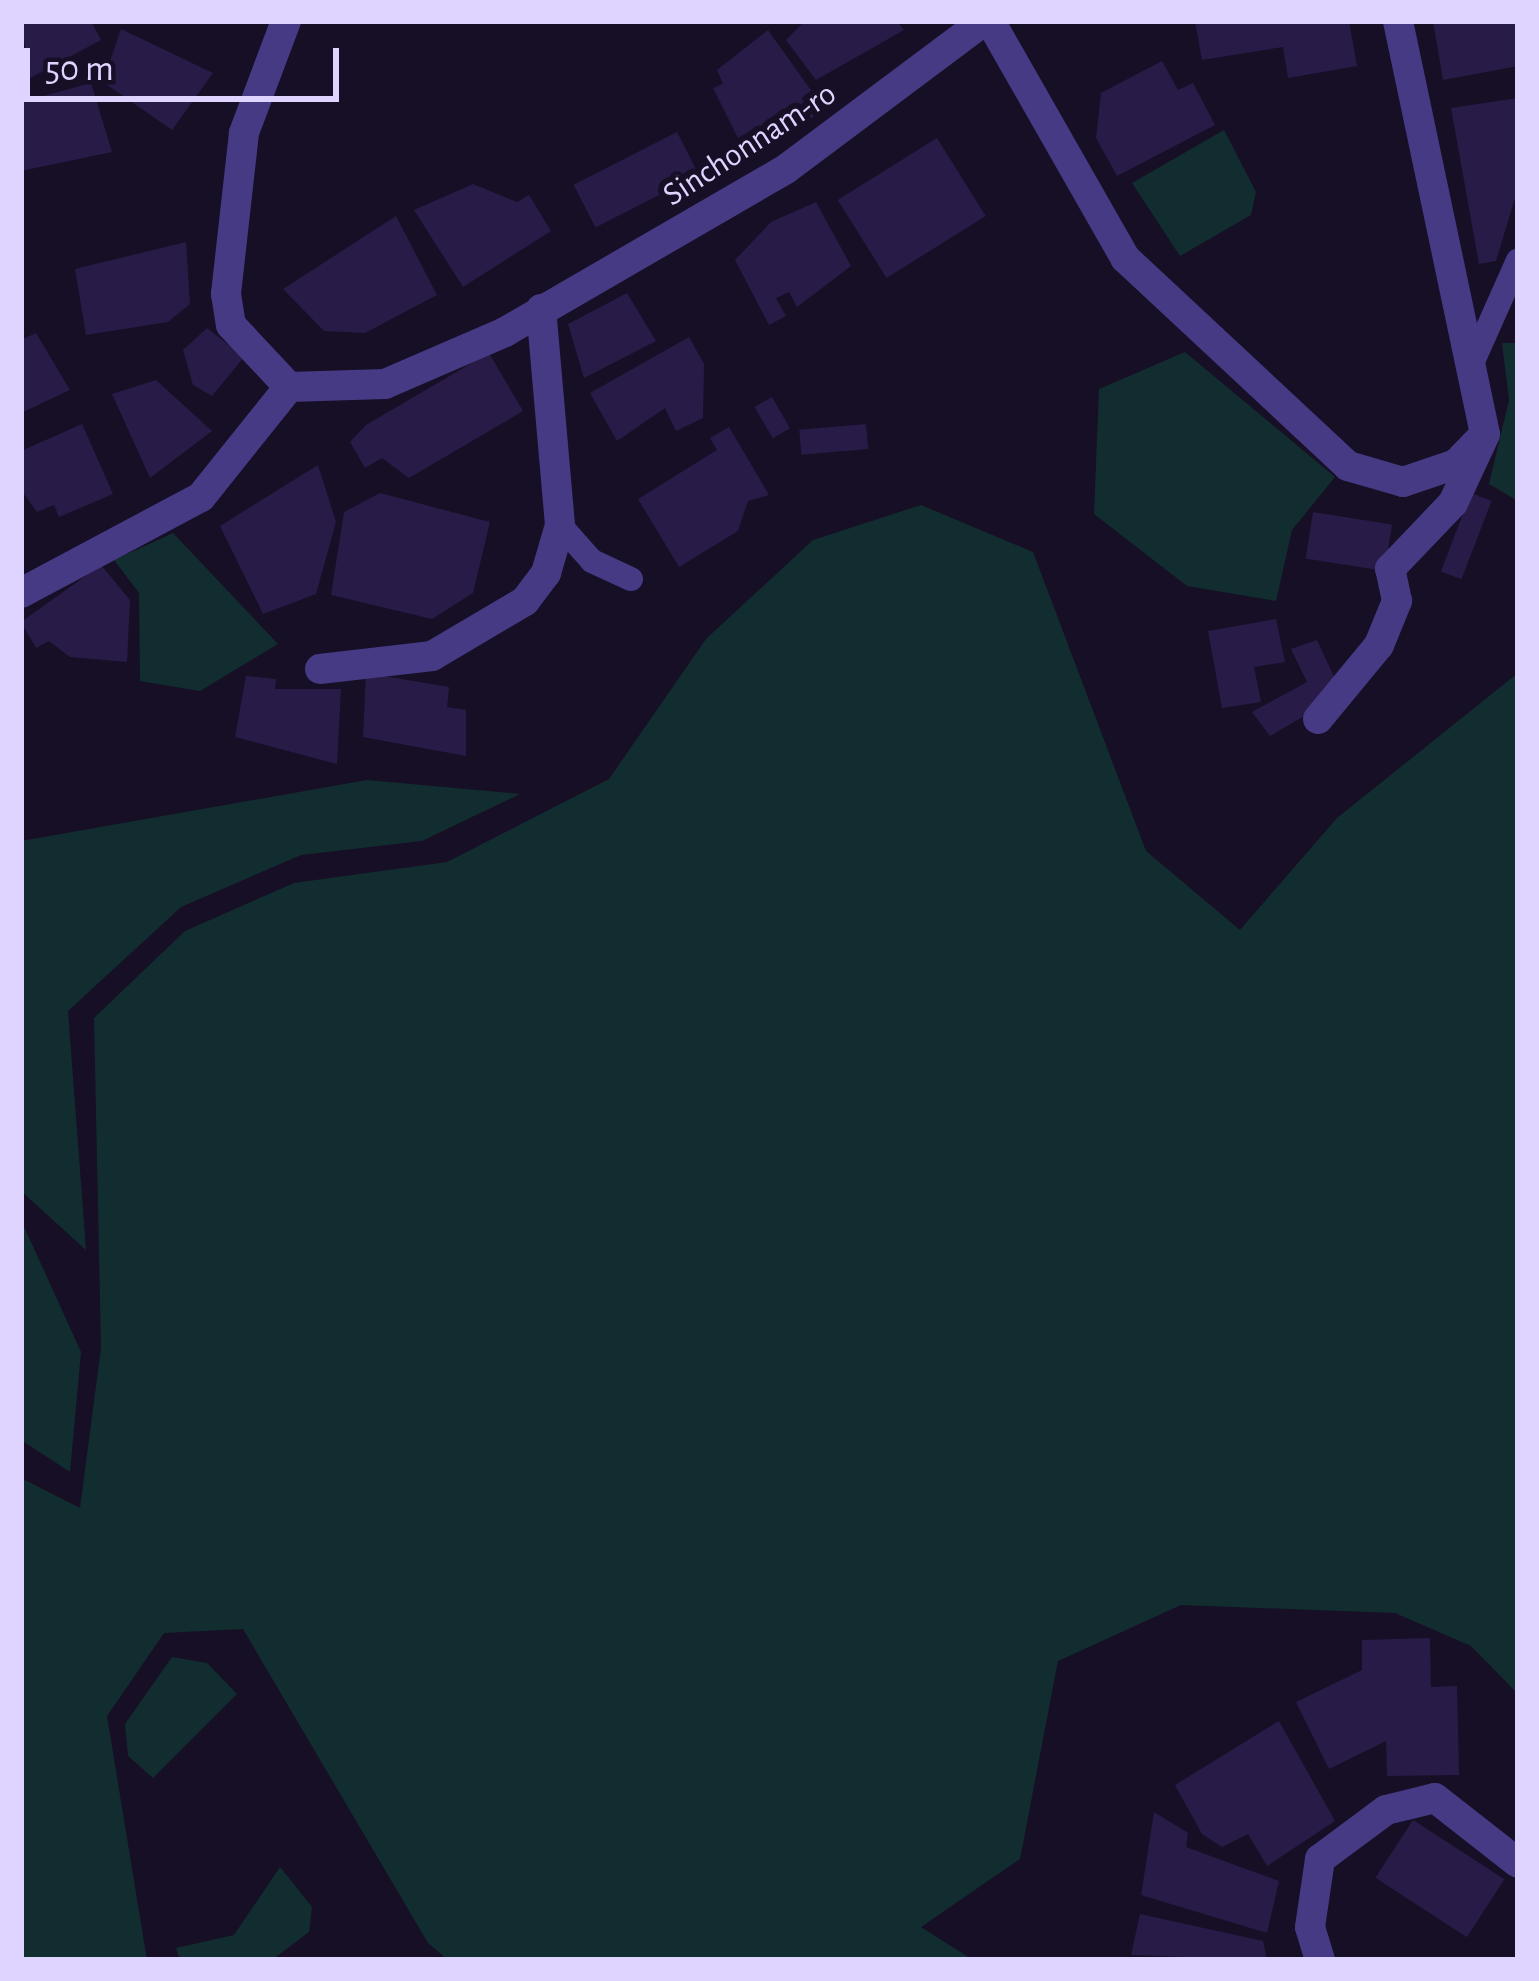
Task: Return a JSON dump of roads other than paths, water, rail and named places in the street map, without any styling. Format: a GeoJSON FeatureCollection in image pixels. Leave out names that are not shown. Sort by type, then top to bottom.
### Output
{"type":"FeatureCollection","features":[{"type":"Feature","properties":{"kind":"street"},"geometry":{"type":"LineString","coordinates":[[24,584],[201,496],[289,387],[231,325],[226,294],[244,133],[286,21]]}},
{"type":"Feature","properties":{"kind":"street"},"geometry":{"type":"LineString","coordinates":[[987,21],[1126,258],[1348,466],[1403,482],[1456,464],[1485,434]]}},
{"type":"Feature","properties":{"kind":"street","name":"Sinchonnam-ro"},"geometry":{"type":"LineString","coordinates":[[289,387],[385,384],[541,309],[786,169],[987,21]]}},
{"type":"Feature","properties":{"kind":"street"},"geometry":{"type":"LineString","coordinates":[[1318,719],[1378,645],[1397,602],[1390,569],[1453,503],[1485,434],[1474,359],[1398,21]]}},
{"type":"Feature","properties":{"kind":"street"},"geometry":{"type":"LineString","coordinates":[[320,669],[432,656],[525,601],[560,525],[541,309]]}},
{"type":"Feature","properties":{"kind":"street"},"geometry":{"type":"LineString","coordinates":[[1320,1960],[1310,1927],[1320,1859],[1417,1797],[1449,1805],[1518,1863]]}},
{"type":"Feature","properties":{"kind":"lane"},"geometry":{"type":"LineString","coordinates":[[1474,359],[1518,260]]}},
{"type":"Feature","properties":{"kind":"lane"},"geometry":{"type":"LineString","coordinates":[[560,525],[592,561],[632,579]]}}]}
